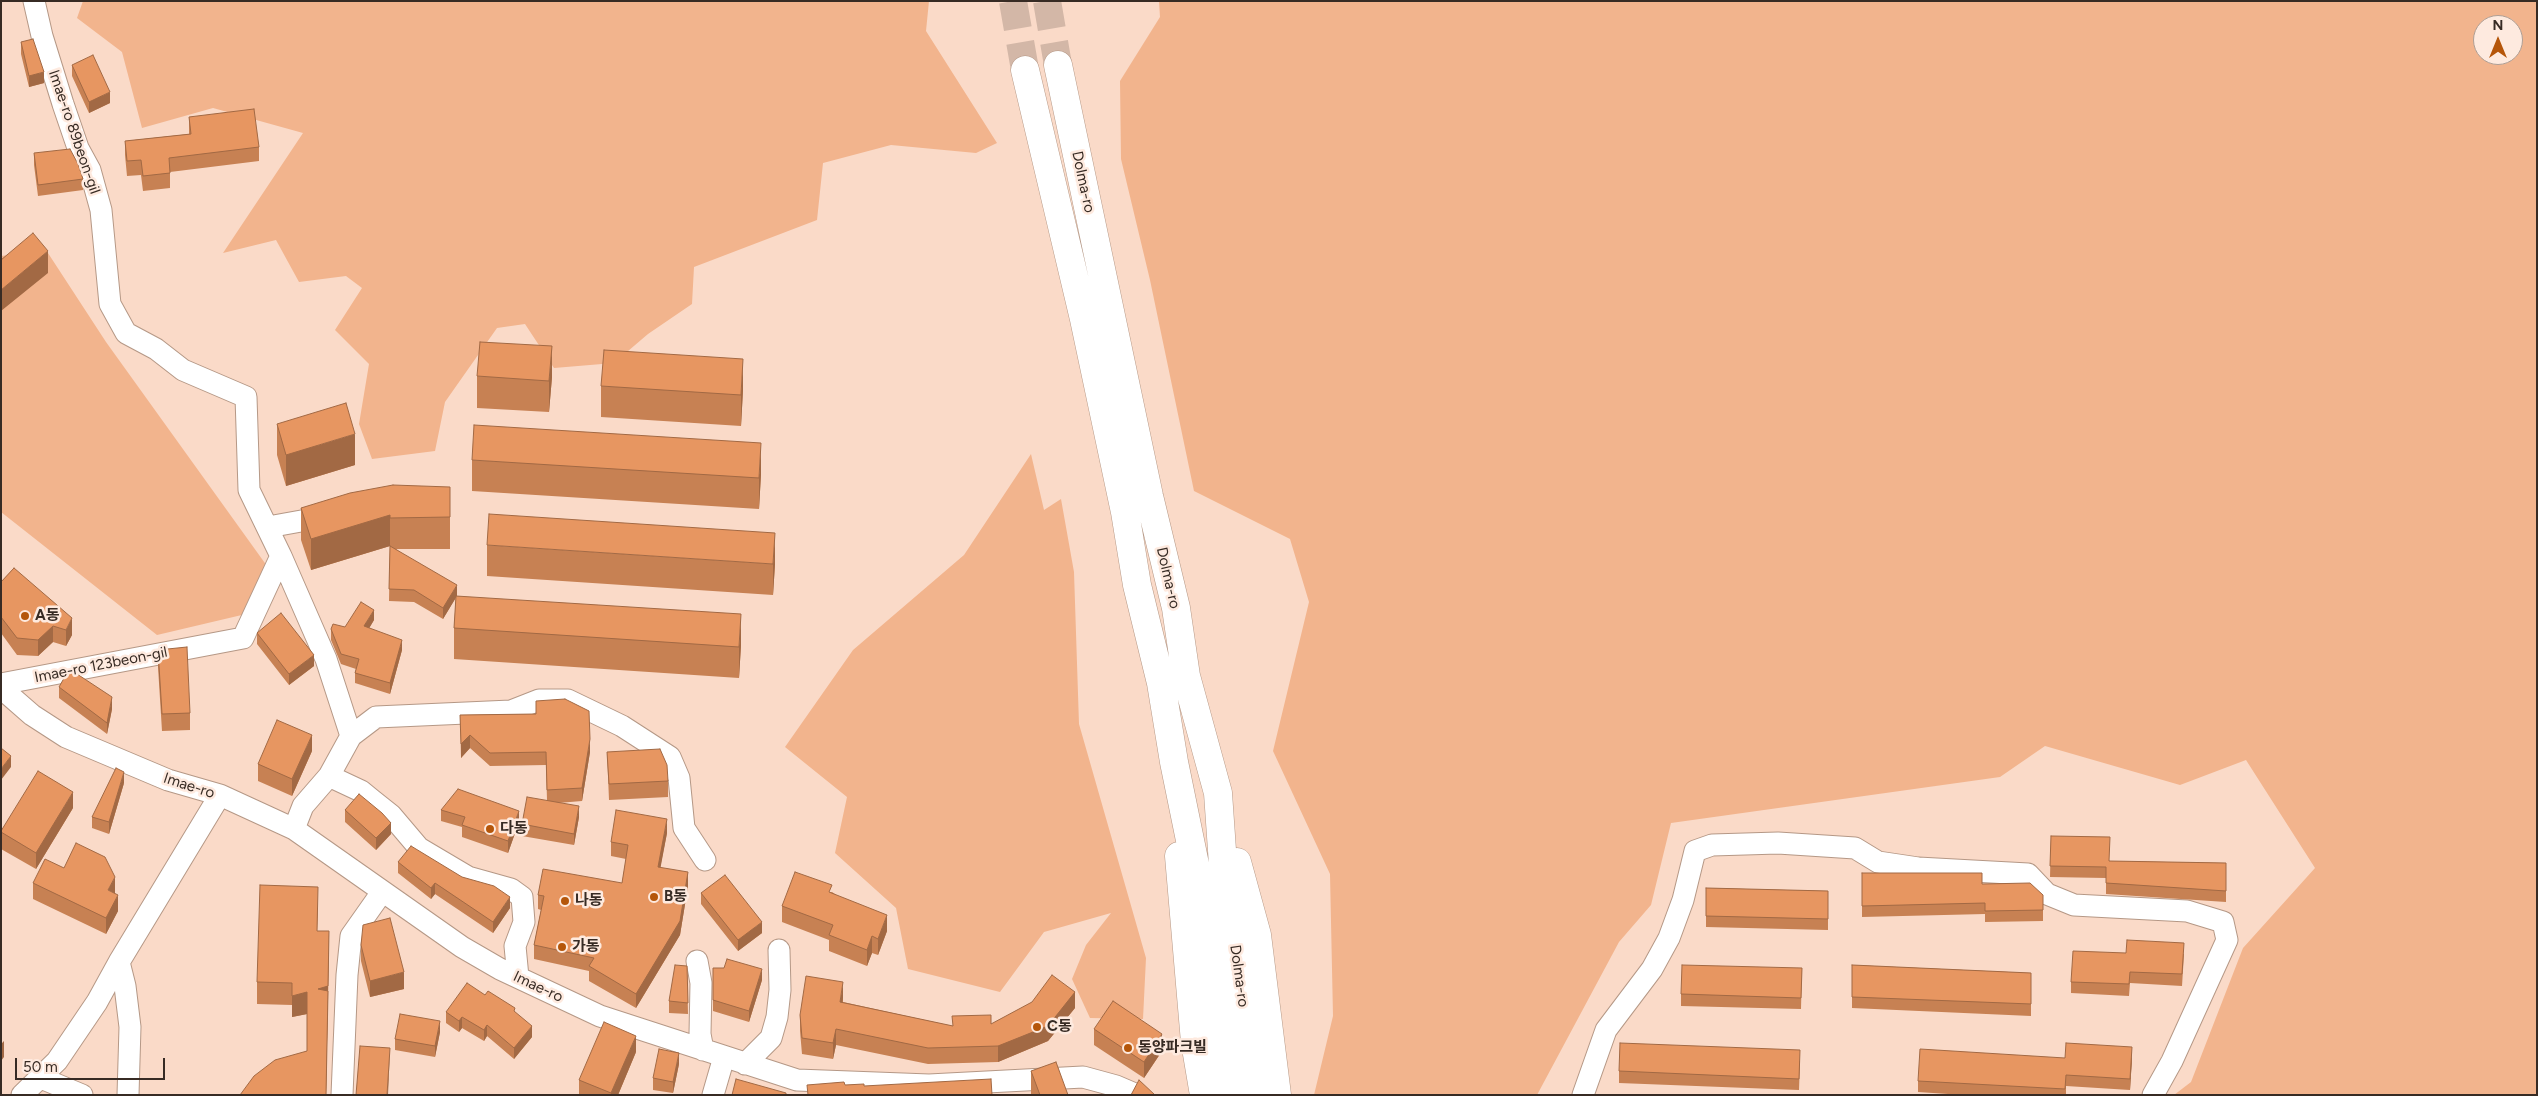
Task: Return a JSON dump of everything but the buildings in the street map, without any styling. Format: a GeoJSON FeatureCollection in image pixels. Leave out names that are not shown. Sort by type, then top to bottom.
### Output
{"type":"FeatureCollection","features":[{"type":"Feature","properties":{"kind":"main road","name":"Dolma-ro"},"geometry":{"type":"LineString","coordinates":[[1058,65],[1149,496],[1176,608],[1186,676],[1218,793],[1224,879],[1242,993],[1254,1095]]}},
{"type":"Feature","properties":{"kind":"main road","name":"Dolma-ro"},"geometry":{"type":"LineString","coordinates":[[1025,70],[1084,319],[1123,502],[1137,585],[1161,683],[1174,762],[1210,938],[1229,1095]]}},
{"type":"Feature","properties":{"kind":"main road"},"geometry":{"type":"LineString","coordinates":[[1174,762],[1182,906],[1195,1042],[1204,1095]]}},
{"type":"Feature","properties":{"kind":"main road"},"geometry":{"type":"LineString","coordinates":[[1218,793],[1257,935],[1277,1095]]}},
{"type":"Feature","properties":{"kind":"street","name":"Imae-ro 89beon-gil"},"geometry":{"type":"LineString","coordinates":[[34,1],[42,36],[78,148],[90,170],[98,202],[110,304],[126,333],[156,349],[184,370],[246,397],[249,490],[268,528]]}},
{"type":"Feature","properties":{"kind":"street"},"geometry":{"type":"LineString","coordinates":[[351,736],[326,660],[268,528],[353,512]]}},
{"type":"Feature","properties":{"kind":"street","name":"Imae-ro 123beon-gil"},"geometry":{"type":"LineString","coordinates":[[1,684],[243,638],[281,556]]}},
{"type":"Feature","properties":{"kind":"street","name":"Imae-ro"},"geometry":{"type":"LineString","coordinates":[[1,688],[32,715],[66,737],[168,780],[220,796],[294,829],[462,947],[518,977],[600,1016],[797,1080],[929,1085],[1083,1077],[1116,1086],[1137,1095]]}},
{"type":"Feature","properties":{"kind":"street"},"geometry":{"type":"LineString","coordinates":[[294,829],[303,806],[329,776],[351,736],[376,717],[511,711],[539,700],[568,700],[622,726],[670,757],[679,778],[684,828],[705,860]]}},
{"type":"Feature","properties":{"kind":"street"},"geometry":{"type":"LineString","coordinates":[[329,776],[361,791],[391,815],[419,848],[468,877],[511,889],[522,897],[524,922],[515,946],[518,977]]}},
{"type":"Feature","properties":{"kind":"street"},"geometry":{"type":"LineString","coordinates":[[22,1095],[56,1062],[97,1002],[119,962],[220,796]]}},
{"type":"Feature","properties":{"kind":"street"},"geometry":{"type":"LineString","coordinates":[[1587,1095],[1583,1095],[1606,1030],[1652,968],[1669,938],[1684,900],[1695,851],[1712,845],[1778,843],[1855,848],[1878,862],[1918,868],[2028,874],[2047,894],[2074,905],[2187,911],[2223,922],[2227,940],[2172,1062],[2154,1095]]}},
{"type":"Feature","properties":{"kind":"street"},"geometry":{"type":"LineString","coordinates":[[342,1095],[347,975],[351,936],[382,892]]}},
{"type":"Feature","properties":{"kind":"street"},"geometry":{"type":"LineString","coordinates":[[745,1064],[771,1038],[777,1017],[780,990],[779,950]]}},
{"type":"Feature","properties":{"kind":"street"},"geometry":{"type":"LineString","coordinates":[[697,960],[702,983],[700,1034],[703,1050]]}},
{"type":"Feature","properties":{"kind":"street"},"geometry":{"type":"LineString","coordinates":[[119,962],[130,1027],[128,1095]]}},
{"type":"Feature","properties":{"kind":"street"},"geometry":{"type":"LineString","coordinates":[[713,1095],[724,1057]]}},
{"type":"Feature","properties":{"kind":"street"},"geometry":{"type":"LineString","coordinates":[[40,1078],[82,1095]]}},
{"type":"Feature","properties":{"kind":"shaded area"},"geometry":{"type":"Polygon","coordinates":[[[83,1],[929,1],[926,31],[997,143],[976,153],[891,145],[823,163],[817,220],[694,267],[692,304],[648,334],[614,363],[554,368],[525,324],[497,328],[445,402],[435,451],[372,459],[359,424],[369,364],[335,330],[362,288],[346,276],[299,282],[276,240],[223,253],[303,133],[213,108],[142,128],[122,52],[77,18],[83,1]]]}},
{"type":"Feature","properties":{"kind":"shaded area"},"geometry":{"type":"Polygon","coordinates":[[[1159,1],[2537,1],[2537,1095],[2174,1095],[2191,1082],[2243,948],[2315,868],[2246,760],[2180,785],[2045,746],[2000,777],[1671,823],[1651,905],[1619,942],[1537,1095],[1314,1095],[1333,1016],[1330,874],[1273,751],[1309,602],[1290,539],[1194,491],[1150,280],[1121,159],[1120,81],[1160,17],[1159,1]]]}},
{"type":"Feature","properties":{"kind":"shaded area"},"geometry":{"type":"Polygon","coordinates":[[[46,250],[106,342],[267,566],[246,614],[157,635],[1,512],[1,256],[46,250]]]}},
{"type":"Feature","properties":{"kind":"shaded area"},"geometry":{"type":"Polygon","coordinates":[[[1031,454],[1044,510],[1061,499],[1074,572],[1079,724],[1146,958],[1143,1019],[1090,1018],[1072,979],[1086,945],[1111,913],[1044,932],[1000,992],[908,969],[896,908],[835,853],[847,797],[785,747],[853,650],[964,555],[1031,454]]]}},
{"type":"Feature","properties":{"kind":"tunnel"},"geometry":{"type":"LineString","coordinates":[[1013,1],[1025,70]]}},
{"type":"Feature","properties":{"kind":"tunnel"},"geometry":{"type":"LineString","coordinates":[[1047,1],[1058,65]]}},
{"type":"Feature","properties":{"kind":"place","name":"A동"},"geometry":{"type":"Point","coordinates":[25,616]}},
{"type":"Feature","properties":{"kind":"place","name":"다동"},"geometry":{"type":"Point","coordinates":[490,829]}},
{"type":"Feature","properties":{"kind":"place","name":"B동"},"geometry":{"type":"Point","coordinates":[654,897]}},
{"type":"Feature","properties":{"kind":"place","name":"나동"},"geometry":{"type":"Point","coordinates":[565,901]}},
{"type":"Feature","properties":{"kind":"place","name":"가동"},"geometry":{"type":"Point","coordinates":[562,947]}},
{"type":"Feature","properties":{"kind":"place","name":"C동"},"geometry":{"type":"Point","coordinates":[1037,1027]}},
{"type":"Feature","properties":{"kind":"place","name":"동양파크빌"},"geometry":{"type":"Point","coordinates":[1128,1048]}}]}
